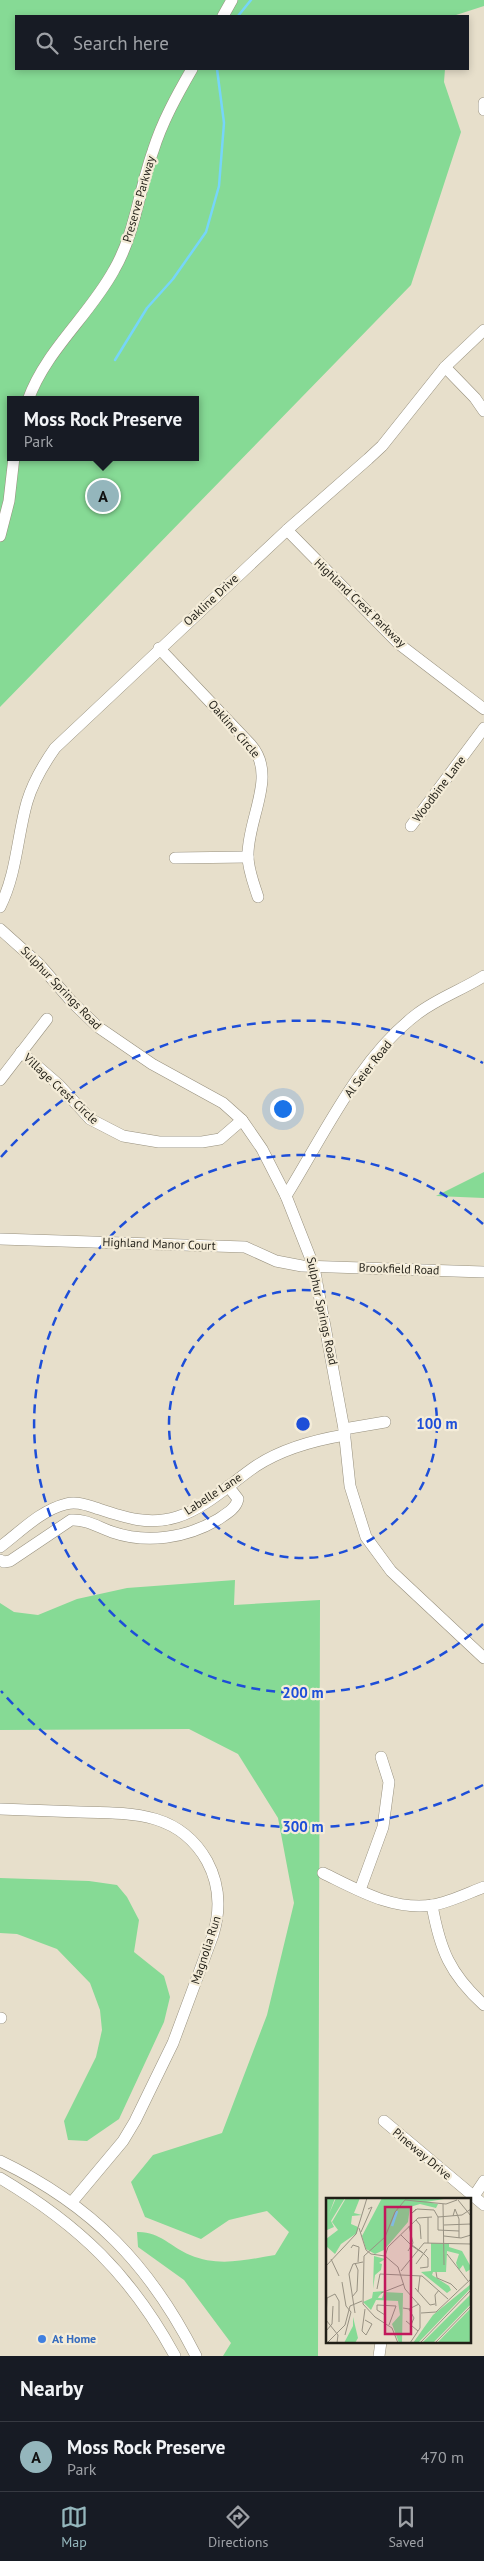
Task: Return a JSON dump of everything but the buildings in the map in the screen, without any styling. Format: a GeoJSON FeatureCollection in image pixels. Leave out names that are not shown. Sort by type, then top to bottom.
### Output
{"type":"FeatureCollection","features":[{"type":"Feature","properties":{"kind":"street"},"geometry":{"type":"LineString","coordinates":[[224,15],[232,0]]}},
{"type":"Feature","properties":{"kind":"street","name":"Preserve Parkway"},"geometry":{"type":"LineString","coordinates":[[29,396],[48,360],[101,292],[115,270],[127,243],[152,152],[162,125],[191,70]]}},
{"type":"Feature","properties":{"kind":"street"},"geometry":{"type":"LineString","coordinates":[[484,104],[484,110]]}},
{"type":"Feature","properties":{"kind":"street","name":"Oakline Drive"},"geometry":{"type":"LineString","coordinates":[[0,907],[12,878],[26,803],[32,787],[56,748],[159,648],[287,530],[382,446],[445,367],[484,330]]}},
{"type":"Feature","properties":{"kind":"street"},"geometry":{"type":"LineString","coordinates":[[445,367],[484,410]]}},
{"type":"Feature","properties":{"kind":"street"},"geometry":{"type":"LineString","coordinates":[[0,536],[9,501],[14,461]]}},
{"type":"Feature","properties":{"kind":"street","name":"Highland Crest Parkway"},"geometry":{"type":"LineString","coordinates":[[287,530],[380,626],[484,709]]}},
{"type":"Feature","properties":{"kind":"street","name":"Oakline Circle"},"geometry":{"type":"LineString","coordinates":[[159,648],[251,745],[262,760],[262,782],[252,821],[248,857],[258,897]]}},
{"type":"Feature","properties":{"kind":"street","name":"Woodbine Lane"},"geometry":{"type":"LineString","coordinates":[[411,826],[484,728]]}},
{"type":"Feature","properties":{"kind":"street"},"geometry":{"type":"LineString","coordinates":[[175,858],[248,857]]}},
{"type":"Feature","properties":{"kind":"street","name":"Sulphur Springs Road"},"geometry":{"type":"LineString","coordinates":[[0,929],[33,958],[72,1002],[98,1027],[152,1064],[212,1096],[242,1120],[262,1149],[286,1196],[314,1267],[345,1432],[350,1486],[366,1537],[391,1571],[484,1658]]}},
{"type":"Feature","properties":{"kind":"street","name":"Al Seier Road"},"geometry":{"type":"LineString","coordinates":[[286,1196],[355,1082],[381,1049],[419,1012],[484,976]]}},
{"type":"Feature","properties":{"kind":"street","name":"Village Crest Circle"},"geometry":{"type":"LineString","coordinates":[[0,1080],[47,1019]]}},
{"type":"Feature","properties":{"kind":"street","name":"Village Crest Circle"},"geometry":{"type":"LineString","coordinates":[[21,1052],[54,1080],[90,1119],[123,1136],[159,1142],[202,1142],[220,1139],[242,1120]]}},
{"type":"Feature","properties":{"kind":"street","name":"Highland Manor Court"},"geometry":{"type":"LineString","coordinates":[[0,1239],[245,1247],[276,1261],[314,1267]]}},
{"type":"Feature","properties":{"kind":"street","name":"Brookfield Road"},"geometry":{"type":"LineString","coordinates":[[314,1267],[484,1272]]}},
{"type":"Feature","properties":{"kind":"street","name":"Labelle Lane"},"geometry":{"type":"LineString","coordinates":[[0,1547],[34,1521],[55,1508],[66,1504],[75,1503],[137,1521],[166,1520],[200,1506],[258,1464],[279,1454],[345,1432],[385,1422]]}},
{"type":"Feature","properties":{"kind":"street"},"geometry":{"type":"LineString","coordinates":[[0,1560],[4,1562],[10,1561],[72,1520],[79,1519],[112,1532],[136,1537],[184,1535],[202,1528],[233,1509],[238,1498],[228,1486]]}},
{"type":"Feature","properties":{"kind":"street"},"geometry":{"type":"LineString","coordinates":[[360,1890],[383,1827],[389,1782],[381,1757]]}},
{"type":"Feature","properties":{"kind":"street","name":"Magnolia Run"},"geometry":{"type":"LineString","coordinates":[[0,1810],[128,1813],[157,1818],[177,1829],[197,1846],[210,1867],[218,1895],[218,1920],[172,2043],[123,2141],[72,2202]]}},
{"type":"Feature","properties":{"kind":"street"},"geometry":{"type":"LineString","coordinates":[[323,1873],[391,1903],[432,1905],[484,1887]]}},
{"type":"Feature","properties":{"kind":"street"},"geometry":{"type":"LineString","coordinates":[[432,1905],[439,1942],[444,1956],[465,1988],[484,2005]]}},
{"type":"Feature","properties":{"kind":"street","name":"Pineway Drive"},"geometry":{"type":"LineString","coordinates":[[384,2121],[484,2205]]}},
{"type":"Feature","properties":{"kind":"street"},"geometry":{"type":"LineString","coordinates":[[0,2161],[48,2185],[72,2202],[127,2252],[167,2304],[196,2356]]}},
{"type":"Feature","properties":{"kind":"street"},"geometry":{"type":"LineString","coordinates":[[0,2178],[58,2215],[118,2270],[142,2302],[175,2356]]}},
{"type":"Feature","properties":{"kind":"street"},"geometry":{"type":"LineString","coordinates":[[474,2196],[484,2182]]}},
{"type":"Feature","properties":{"kind":"green space"},"geometry":{"type":"Polygon","coordinates":[[[0,0],[484,0],[484,6],[456,15],[15,15],[15,70],[445,70],[444,82],[461,132],[411,285],[0,707],[0,0]]]}},
{"type":"Feature","properties":{"kind":"green space"},"geometry":{"type":"Polygon","coordinates":[[[484,1172],[484,1198],[436,1196],[484,1172]]]}},
{"type":"Feature","properties":{"kind":"green space"},"geometry":{"type":"Polygon","coordinates":[[[235,1580],[234,1605],[320,1600],[318,2356],[223,2356],[231,2343],[184,2280],[138,2247],[137,2232],[145,2232],[165,2240],[183,2252],[211,2261],[222,2262],[275,2255],[289,2232],[267,2211],[229,2220],[201,2239],[145,2217],[131,2182],[153,2155],[222,2133],[267,2015],[294,1903],[278,1818],[238,1754],[189,1729],[0,1730],[0,1603],[14,1612],[38,1615],[77,1599],[127,1588],[235,1580]]]}},
{"type":"Feature","properties":{"kind":"green space"},"geometry":{"type":"Polygon","coordinates":[[[0,1878],[89,1881],[117,1885],[127,1897],[139,1920],[134,1952],[164,1976],[170,1997],[164,2022],[119,2119],[87,2141],[68,2140],[64,2121],[96,2057],[102,2030],[100,2010],[90,1983],[57,1949],[17,1934],[0,1933],[0,1878]]]}},
{"type":"Feature","properties":{"kind":"waterway"},"geometry":{"type":"LineString","coordinates":[[239,15],[251,0]]}},
{"type":"Feature","properties":{"kind":"waterway"},"geometry":{"type":"LineString","coordinates":[[115,360],[147,308],[173,279],[206,232],[219,186],[224,123],[217,70]]}},
{"type":"Feature","properties":{"kind":"place","name":"Moss Rock Preserve"},"geometry":{"type":"Point","coordinates":[103,496]}},
{"type":"Feature","properties":{"kind":"place","name":"At Home"},"geometry":{"type":"Point","coordinates":[42,2339]}}]}
